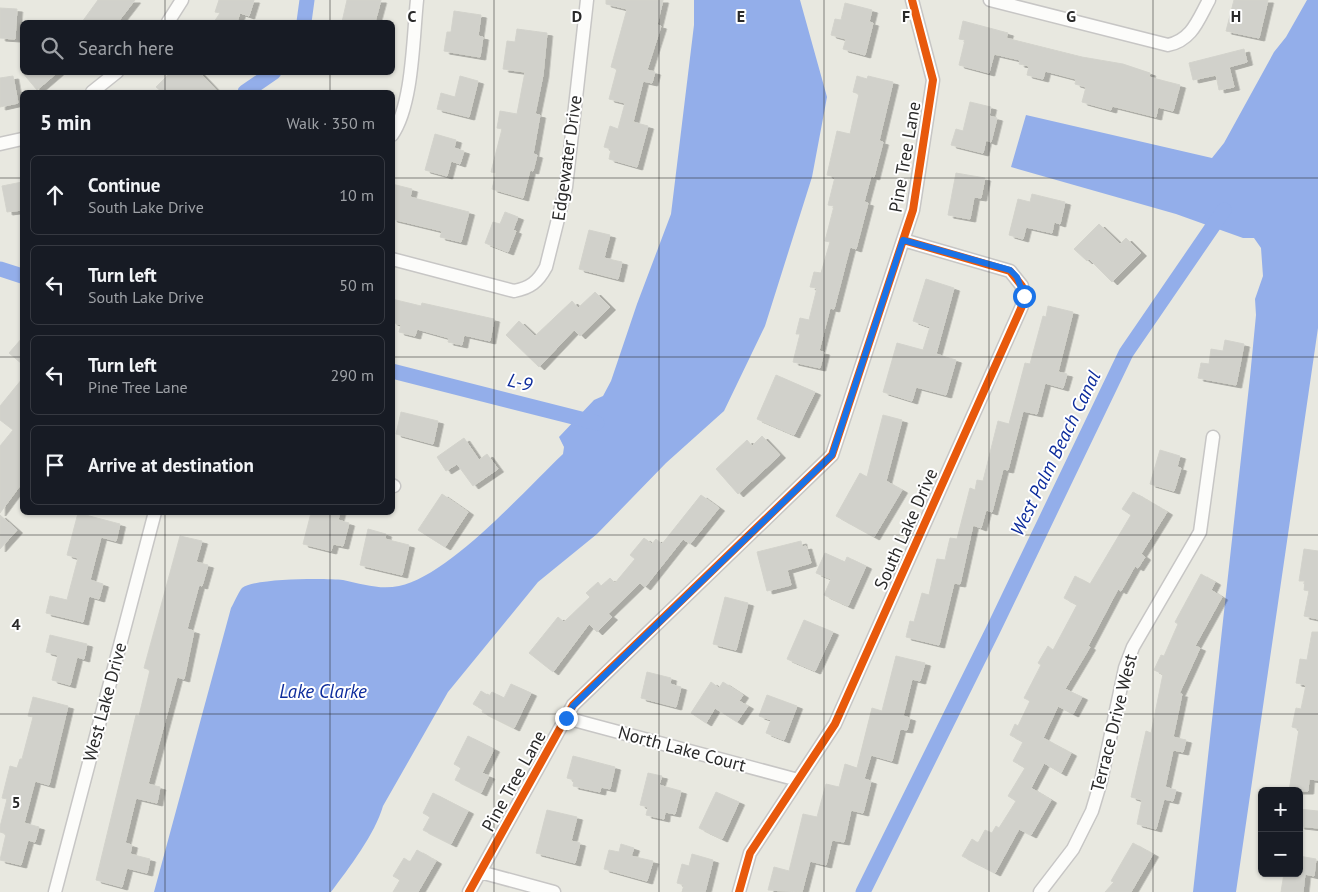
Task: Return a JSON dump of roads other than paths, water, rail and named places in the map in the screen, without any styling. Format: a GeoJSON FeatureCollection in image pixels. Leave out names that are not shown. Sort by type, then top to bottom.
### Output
{"type":"FeatureCollection","features":[{"type":"Feature","properties":{"kind":"street"},"geometry":{"type":"LineString","coordinates":[[169,20],[182,0]]}},
{"type":"Feature","properties":{"kind":"street"},"geometry":{"type":"LineString","coordinates":[[395,130],[400,122],[406,102],[418,0]]}},
{"type":"Feature","properties":{"kind":"street","name":"Edgewater Drive"},"geometry":{"type":"LineString","coordinates":[[395,260],[514,291],[534,284],[541,276],[550,251],[566,187],[587,0]]}},
{"type":"Feature","properties":{"kind":"street","name":"Pine Tree Lane"},"geometry":{"type":"LineString","coordinates":[[469,892],[573,706],[832,455],[913,210],[933,80],[912,0]]}},
{"type":"Feature","properties":{"kind":"street"},"geometry":{"type":"LineString","coordinates":[[990,0],[1168,45],[1186,38],[1193,30],[1209,0]]}},
{"type":"Feature","properties":{"kind":"street"},"geometry":{"type":"LineString","coordinates":[[94,90],[113,75]]}},
{"type":"Feature","properties":{"kind":"street"},"geometry":{"type":"LineString","coordinates":[[0,144],[20,139]]}},
{"type":"Feature","properties":{"kind":"street","name":"South Lake Drive"},"geometry":{"type":"LineString","coordinates":[[740,892],[750,854],[835,724],[1022,306],[1022,286],[1010,270],[903,240]]}},
{"type":"Feature","properties":{"kind":"street","name":"Terrace Drive West"},"geometry":{"type":"LineString","coordinates":[[1040,892],[1073,849],[1092,811],[1101,781],[1125,668],[1133,647],[1200,532],[1213,437]]}},
{"type":"Feature","properties":{"kind":"street","name":"West Lake Drive"},"geometry":{"type":"LineString","coordinates":[[55,892],[154,515]]}},
{"type":"Feature","properties":{"kind":"street","name":"North Lake Court"},"geometry":{"type":"LineString","coordinates":[[566,718],[798,780]]}},
{"type":"Feature","properties":{"kind":"street"},"geometry":{"type":"LineString","coordinates":[[480,872],[554,892]]}},
{"type":"Feature","properties":{"kind":"water","name":"Lake Clarke"},"geometry":{"type":"Polygon","coordinates":[[[694,0],[800,0],[827,97],[812,177],[765,326],[724,411],[666,463],[597,534],[538,582],[448,692],[383,806],[368,839],[331,892],[154,892],[231,608],[242,588],[260,582],[307,579],[343,580],[371,586],[392,587],[419,579],[440,566],[486,530],[563,454],[564,447],[559,437],[594,400],[603,396],[611,381],[637,304],[671,214],[694,25],[694,0]]]}},
{"type":"Feature","properties":{"kind":"water"},"geometry":{"type":"Polygon","coordinates":[[[1307,0],[1318,0],[1318,328],[1236,892],[1193,892],[1250,377],[1256,315],[1255,299],[1263,276],[1261,248],[1254,238],[1243,238],[1176,214],[1011,167],[1026,115],[1212,158],[1224,143],[1274,52],[1286,37],[1307,0]]]}},
{"type":"Feature","properties":{"kind":"waterway"},"geometry":{"type":"LineString","coordinates":[[304,20],[307,0]]}},
{"type":"Feature","properties":{"kind":"waterway"},"geometry":{"type":"LineString","coordinates":[[248,90],[270,75]]}},
{"type":"Feature","properties":{"kind":"waterway","name":"West Palm Beach Canal"},"geometry":{"type":"LineString","coordinates":[[863,892],[993,630],[1126,353],[1224,210]]}},
{"type":"Feature","properties":{"kind":"waterway","name":"L-9"},"geometry":{"type":"LineString","coordinates":[[0,269],[20,275]]}},
{"type":"Feature","properties":{"kind":"waterway","name":"L-9"},"geometry":{"type":"LineString","coordinates":[[395,372],[597,423]]}}]}
